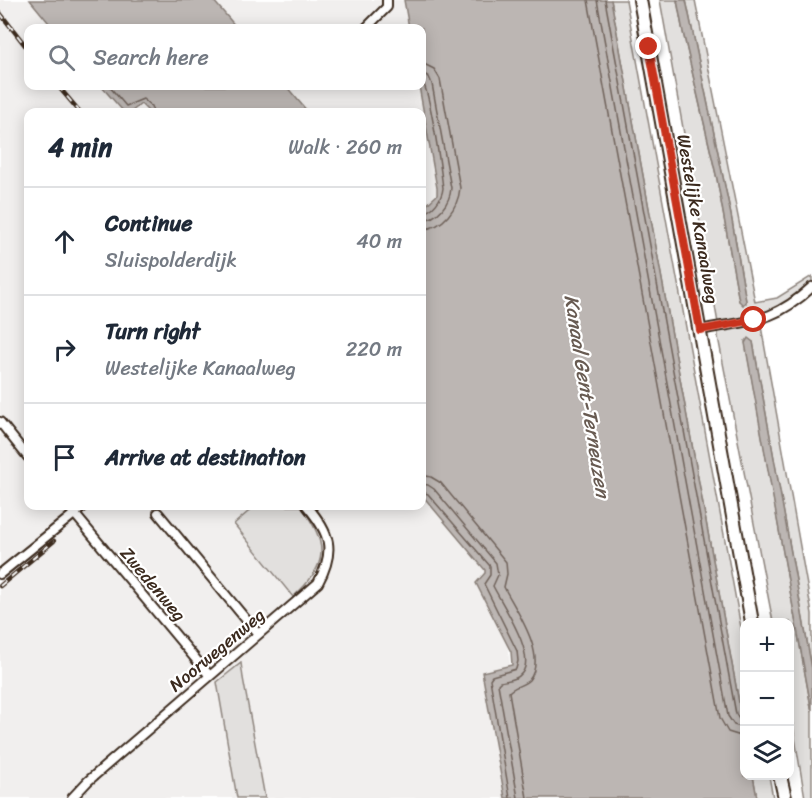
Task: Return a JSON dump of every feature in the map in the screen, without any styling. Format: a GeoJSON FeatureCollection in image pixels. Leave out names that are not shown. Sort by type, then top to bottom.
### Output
{"type":"FeatureCollection","features":[{"type":"Feature","properties":{"kind":"main road","name":"Westelijke Kanaalweg"},"geometry":{"type":"LineString","coordinates":[[640,0],[751,618]]}},
{"type":"Feature","properties":{"kind":"main road"},"geometry":{"type":"LineString","coordinates":[[781,780],[785,798]]}},
{"type":"Feature","properties":{"kind":"street"},"geometry":{"type":"LineString","coordinates":[[370,24],[387,7],[387,0]]}},
{"type":"Feature","properties":{"kind":"street"},"geometry":{"type":"LineString","coordinates":[[700,330],[754,320],[780,312],[812,287]]}},
{"type":"Feature","properties":{"kind":"street"},"geometry":{"type":"LineString","coordinates":[[0,422],[24,452]]}},
{"type":"Feature","properties":{"kind":"street","name":"Zwedenweg"},"geometry":{"type":"LineString","coordinates":[[72,510],[209,675]]}},
{"type":"Feature","properties":{"kind":"street"},"geometry":{"type":"LineString","coordinates":[[0,574],[79,510]]}},
{"type":"Feature","properties":{"kind":"street","name":"Noorwegenweg"},"geometry":{"type":"LineString","coordinates":[[72,798],[88,781],[209,675],[318,583],[326,568],[328,539],[319,520],[310,510]]}},
{"type":"Feature","properties":{"kind":"street"},"geometry":{"type":"LineString","coordinates":[[158,513],[258,634]]}},
{"type":"Feature","properties":{"kind":"shaded area"},"geometry":{"type":"Polygon","coordinates":[[[0,0],[406,0],[410,24],[24,24],[24,90],[421,90],[423,108],[24,108],[24,510],[426,510],[426,124],[531,798],[0,798],[0,0]]]}},
{"type":"Feature","properties":{"kind":"shaded area"},"geometry":{"type":"Polygon","coordinates":[[[611,0],[626,0],[740,622],[740,708],[611,0]]]}},
{"type":"Feature","properties":{"kind":"shaded area"},"geometry":{"type":"Polygon","coordinates":[[[660,0],[677,0],[717,179],[739,301],[746,303],[731,215],[686,0],[695,0],[755,302],[777,298],[812,276],[812,283],[785,307],[765,314],[718,323],[660,0]]]}},
{"type":"Feature","properties":{"kind":"shaded area"},"geometry":{"type":"Polygon","coordinates":[[[756,324],[761,326],[812,614],[812,669],[753,342],[745,341],[812,712],[812,798],[805,798],[794,732],[794,618],[772,618],[718,332],[756,324]]]}},
{"type":"Feature","properties":{"kind":"shaded area"},"geometry":{"type":"Polygon","coordinates":[[[250,510],[304,510],[320,543],[319,564],[314,574],[293,597],[234,524],[250,510]]]}},
{"type":"Feature","properties":{"kind":"shaded area"},"geometry":{"type":"Polygon","coordinates":[[[241,663],[265,798],[237,798],[217,682],[241,663]]]}},
{"type":"Feature","properties":{"kind":"shaded area"},"geometry":{"type":"Polygon","coordinates":[[[754,780],[770,780],[773,798],[757,798],[754,780]]]}},
{"type":"Feature","properties":{"kind":"water"},"geometry":{"type":"Polygon","coordinates":[[[30,0],[213,0],[234,24],[50,24],[30,0]]]}},
{"type":"Feature","properties":{"kind":"water","name":"Kanaal Gent-Terneuzen"},"geometry":{"type":"Polygon","coordinates":[[[404,0],[611,0],[740,708],[740,780],[754,780],[757,798],[505,798],[482,672],[512,665],[511,652],[476,583],[485,570],[426,500],[426,205],[437,195],[437,188],[426,126],[426,108],[423,108],[420,90],[426,90],[426,24],[408,24],[404,0]]]}},
{"type":"Feature","properties":{"kind":"water"},"geometry":{"type":"Polygon","coordinates":[[[677,0],[686,0],[731,215],[746,301],[743,305],[739,301],[717,179],[677,0]]]}},
{"type":"Feature","properties":{"kind":"water"},"geometry":{"type":"Polygon","coordinates":[[[105,90],[289,90],[305,108],[145,108],[141,104],[136,108],[120,108],[105,90]]]}},
{"type":"Feature","properties":{"kind":"water"},"geometry":{"type":"Polygon","coordinates":[[[748,338],[753,342],[812,669],[812,712],[745,343],[748,338]]]}},
{"type":"Feature","properties":{"kind":"railway"},"geometry":{"type":"LineString","coordinates":[[0,13],[24,44]]}},
{"type":"Feature","properties":{"kind":"railway"},"geometry":{"type":"LineString","coordinates":[[61,90],[77,108]]}},
{"type":"Feature","properties":{"kind":"railway"},"geometry":{"type":"LineString","coordinates":[[0,586],[54,541]]}},
{"type":"Feature","properties":{"kind":"route"},"geometry":{"type":"LineString","coordinates":[[649,47],[700,330],[754,320]]}}]}
